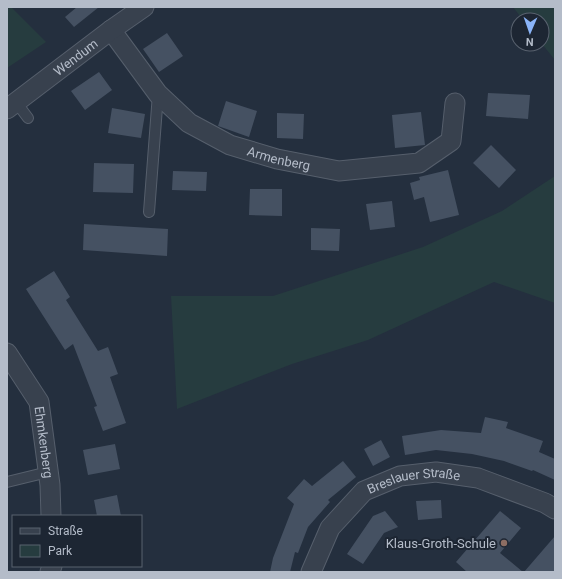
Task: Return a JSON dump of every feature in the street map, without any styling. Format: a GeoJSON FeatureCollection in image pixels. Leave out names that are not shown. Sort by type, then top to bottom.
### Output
{"type":"FeatureCollection","features":[{"type":"Feature","properties":{"kind":"street","name":"Wendum"},"geometry":{"type":"LineString","coordinates":[[11,106],[111,30],[144,7]]}},
{"type":"Feature","properties":{"kind":"street","name":"Armenberg"},"geometry":{"type":"LineString","coordinates":[[111,30],[158,94],[189,123],[230,145],[277,159],[339,171],[419,163],[451,141],[455,103]]}},
{"type":"Feature","properties":{"kind":"street","name":"Ehmkenberg"},"geometry":{"type":"LineString","coordinates":[[7,352],[39,402],[48,472],[51,515]]}},
{"type":"Feature","properties":{"kind":"street","name":"Breslauer Straße"},"geometry":{"type":"LineString","coordinates":[[311,572],[330,528],[364,491],[400,476],[436,472],[478,478],[545,503],[555,509]]}},
{"type":"Feature","properties":{"kind":"lane"},"geometry":{"type":"LineString","coordinates":[[149,212],[158,94]]}},
{"type":"Feature","properties":{"kind":"lane"},"geometry":{"type":"LineString","coordinates":[[11,106],[28,118]]}},
{"type":"Feature","properties":{"kind":"lane"},"geometry":{"type":"LineString","coordinates":[[7,482],[48,472]]}},
{"type":"Feature","properties":{"kind":"green space"},"geometry":{"type":"Polygon","coordinates":[[[7,7],[11,7],[46,42],[7,68],[7,7]]]}},
{"type":"Feature","properties":{"kind":"green space"},"geometry":{"type":"Polygon","coordinates":[[[513,7],[555,7],[555,60],[548,52],[550,52],[550,12],[517,12],[513,7]]]}},
{"type":"Feature","properties":{"kind":"green space"},"geometry":{"type":"Polygon","coordinates":[[[555,176],[555,303],[494,282],[368,340],[292,364],[177,409],[171,296],[273,296],[423,247],[502,211],[555,176]]]}},
{"type":"Feature","properties":{"kind":"building"},"geometry":{"type":"Polygon","coordinates":[[[77,7],[99,7],[74,27],[65,17],[77,7]]]}},
{"type":"Feature","properties":{"kind":"building"},"geometry":{"type":"Polygon","coordinates":[[[167,33],[183,56],[159,72],[143,49],[167,33]]]}},
{"type":"Feature","properties":{"kind":"building"},"geometry":{"type":"Polygon","coordinates":[[[99,72],[112,90],[85,110],[71,91],[99,72]]]}},
{"type":"Feature","properties":{"kind":"building"},"geometry":{"type":"Polygon","coordinates":[[[488,93],[530,95],[528,119],[486,116],[488,93]]]}},
{"type":"Feature","properties":{"kind":"building"},"geometry":{"type":"Polygon","coordinates":[[[226,101],[257,111],[249,137],[218,126],[226,101]]]}},
{"type":"Feature","properties":{"kind":"building"},"geometry":{"type":"Polygon","coordinates":[[[112,108],[145,114],[141,138],[108,133],[112,108]]]}},
{"type":"Feature","properties":{"kind":"building"},"geometry":{"type":"Polygon","coordinates":[[[421,112],[425,145],[395,148],[392,115],[421,112]]]}},
{"type":"Feature","properties":{"kind":"building"},"geometry":{"type":"Polygon","coordinates":[[[277,113],[304,114],[303,139],[277,138],[277,113]]]}},
{"type":"Feature","properties":{"kind":"building"},"geometry":{"type":"Polygon","coordinates":[[[491,145],[516,170],[499,188],[473,163],[491,145]]]}},
{"type":"Feature","properties":{"kind":"building"},"geometry":{"type":"Polygon","coordinates":[[[94,163],[134,164],[133,193],[93,192],[94,163]]]}},
{"type":"Feature","properties":{"kind":"building"},"geometry":{"type":"Polygon","coordinates":[[[448,170],[459,215],[430,222],[424,197],[414,200],[410,183],[420,180],[419,177],[448,170]]]}},
{"type":"Feature","properties":{"kind":"building"},"geometry":{"type":"Polygon","coordinates":[[[173,171],[207,172],[206,191],[172,190],[173,171]]]}},
{"type":"Feature","properties":{"kind":"building"},"geometry":{"type":"Polygon","coordinates":[[[250,189],[282,189],[282,216],[249,215],[250,189]]]}},
{"type":"Feature","properties":{"kind":"building"},"geometry":{"type":"Polygon","coordinates":[[[392,201],[395,227],[370,230],[366,204],[392,201]]]}},
{"type":"Feature","properties":{"kind":"building"},"geometry":{"type":"Polygon","coordinates":[[[84,224],[168,229],[167,256],[83,250],[84,224]]]}},
{"type":"Feature","properties":{"kind":"building"},"geometry":{"type":"Polygon","coordinates":[[[311,228],[340,229],[339,251],[311,250],[311,228]]]}},
{"type":"Feature","properties":{"kind":"building"},"geometry":{"type":"Polygon","coordinates":[[[54,271],[70,297],[66,300],[98,351],[108,347],[118,374],[110,377],[126,423],[103,431],[94,407],[97,406],[73,344],[65,350],[26,289],[54,271]]]}},
{"type":"Feature","properties":{"kind":"building"},"geometry":{"type":"Polygon","coordinates":[[[485,417],[508,422],[506,428],[543,441],[539,452],[555,459],[555,480],[533,470],[532,471],[504,461],[472,454],[436,450],[405,455],[402,436],[441,430],[481,433],[485,417]]]}},
{"type":"Feature","properties":{"kind":"building"},"geometry":{"type":"Polygon","coordinates":[[[381,440],[390,457],[373,466],[364,449],[381,440]]]}},
{"type":"Feature","properties":{"kind":"building"},"geometry":{"type":"Polygon","coordinates":[[[115,444],[120,469],[88,475],[83,450],[115,444]]]}},
{"type":"Feature","properties":{"kind":"building"},"geometry":{"type":"Polygon","coordinates":[[[343,461],[356,477],[328,500],[330,502],[308,527],[298,553],[295,552],[290,572],[270,572],[273,558],[294,504],[287,498],[304,479],[312,486],[343,461]]]}},
{"type":"Feature","properties":{"kind":"building"},"geometry":{"type":"Polygon","coordinates":[[[117,495],[121,515],[97,515],[94,500],[117,495]]]}},
{"type":"Feature","properties":{"kind":"building"},"geometry":{"type":"Polygon","coordinates":[[[441,500],[442,518],[418,520],[416,501],[441,500]]]}},
{"type":"Feature","properties":{"kind":"building"},"geometry":{"type":"Polygon","coordinates":[[[385,511],[398,527],[384,533],[363,564],[347,554],[373,516],[385,511]]]}},
{"type":"Feature","properties":{"kind":"building"},"geometry":{"type":"Polygon","coordinates":[[[500,511],[521,528],[500,553],[523,572],[467,572],[456,562],[500,511]]]}},
{"type":"Feature","properties":{"kind":"building"},"geometry":{"type":"Polygon","coordinates":[[[555,536],[555,572],[524,572],[555,536]]]}},
{"type":"Feature","properties":{"kind":"place","name":"Klaus-Groth-Schule"},"geometry":{"type":"Point","coordinates":[504,543]}}]}
